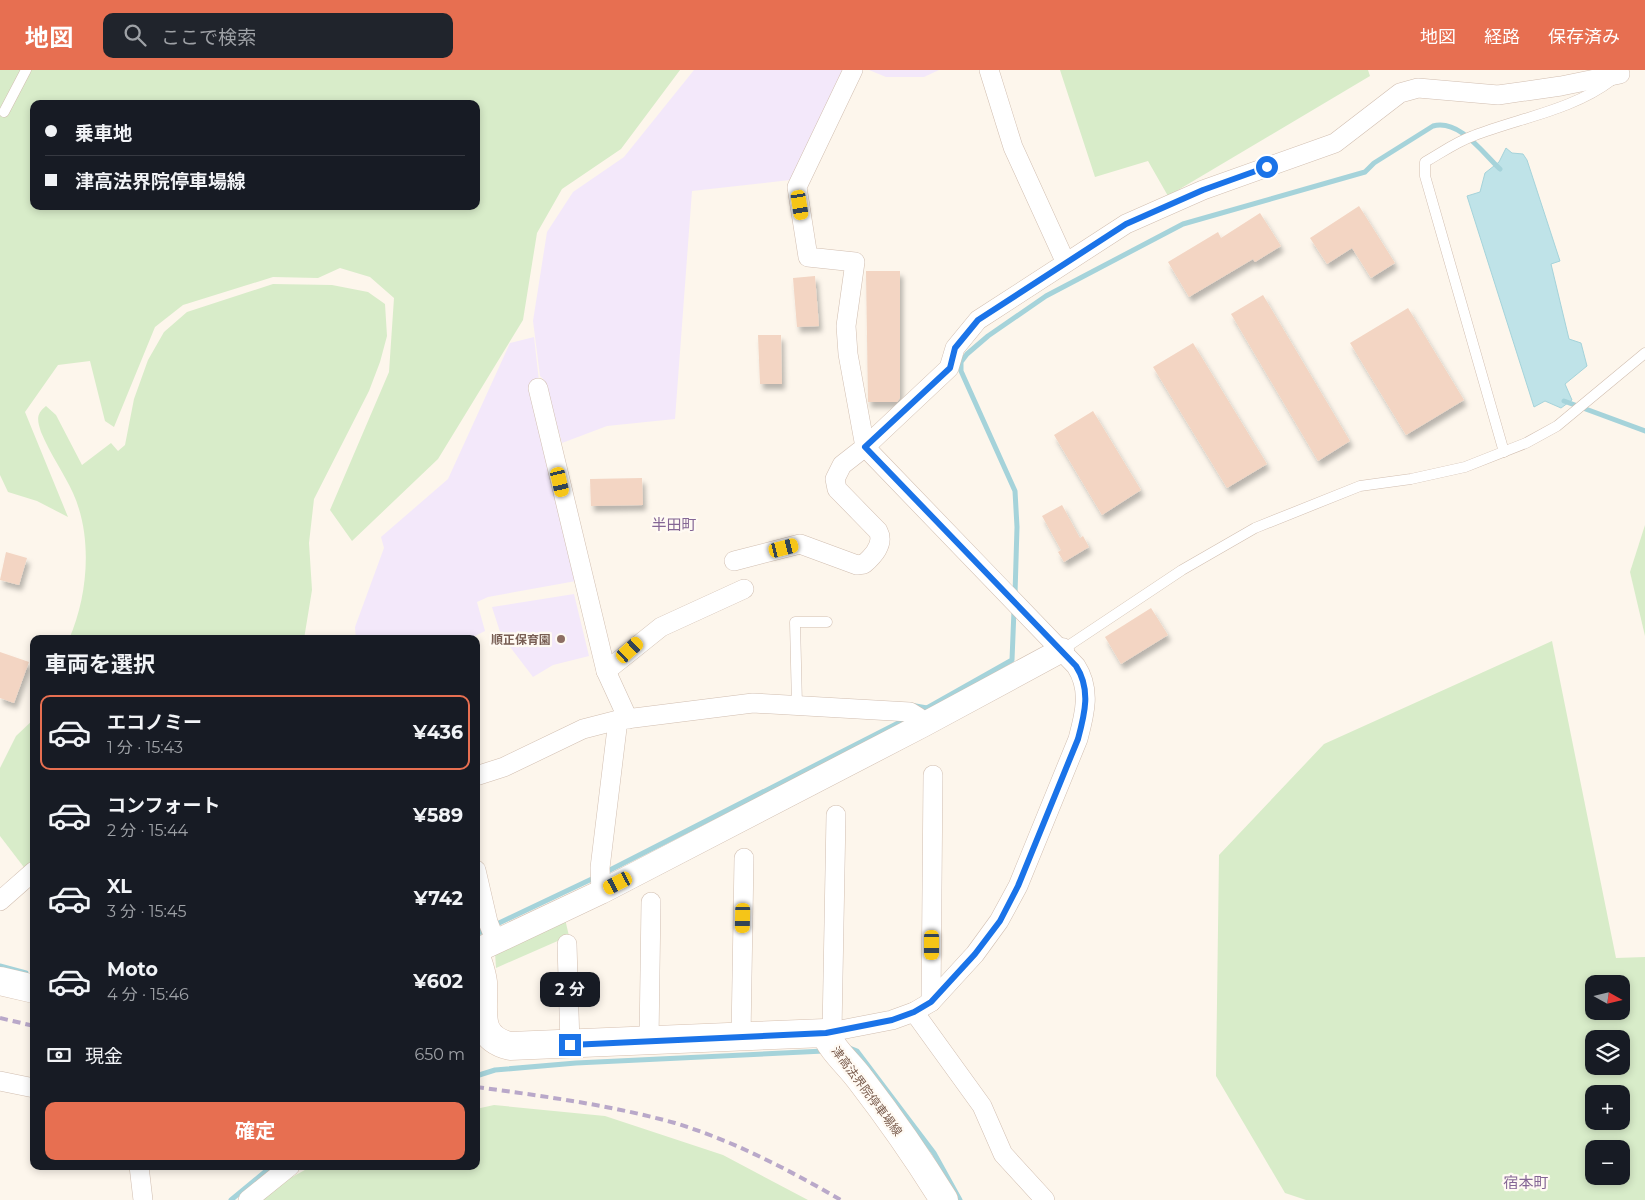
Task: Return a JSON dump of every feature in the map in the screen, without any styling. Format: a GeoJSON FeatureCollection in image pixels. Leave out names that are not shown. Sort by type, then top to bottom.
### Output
{"type":"FeatureCollection","features":[{"type":"Feature","properties":{"kind":"main road","name":"津高法界院停車場線"},"geometry":{"type":"LineString","coordinates":[[486,941],[483,982],[484,1025],[492,1039],[510,1046],[741,1037],[832,1040],[921,1163],[944,1200]]}},
{"type":"Feature","properties":{"kind":"main road"},"geometry":{"type":"LineString","coordinates":[[0,981],[30,987]]}},
{"type":"Feature","properties":{"kind":"street"},"geometry":{"type":"LineString","coordinates":[[836,815],[832,1040],[914,1012],[931,1002],[975,954],[1000,921],[1018,886],[1078,739],[1085,716],[1086,699],[1083,676],[1062,650],[865,447],[848,354],[846,326],[855,262],[808,256],[797,187],[853,70]]}},
{"type":"Feature","properties":{"kind":"street"},"geometry":{"type":"LineString","coordinates":[[989,70],[1013,146],[1065,261]]}},
{"type":"Feature","properties":{"kind":"street"},"geometry":{"type":"LineString","coordinates":[[734,561],[800,544],[849,564],[864,564],[880,545],[880,535],[837,489],[835,478],[842,465],[865,447],[950,368],[955,348],[978,320],[1065,261],[1134,220],[1203,190],[1334,143],[1400,93],[1418,88],[1498,95],[1562,86],[1623,72]]}},
{"type":"Feature","properties":{"kind":"street"},"geometry":{"type":"LineString","coordinates":[[538,388],[606,671],[623,715],[600,880]]}},
{"type":"Feature","properties":{"kind":"street"},"geometry":{"type":"LineString","coordinates":[[606,671],[640,641],[661,627],[744,589]]}},
{"type":"Feature","properties":{"kind":"street"},"geometry":{"type":"LineString","coordinates":[[480,898],[486,941],[600,880],[917,718],[1062,650]]}},
{"type":"Feature","properties":{"kind":"street"},"geometry":{"type":"LineString","coordinates":[[480,778],[583,729],[623,715],[733,704],[797,700],[917,718]]}},
{"type":"Feature","properties":{"kind":"street"},"geometry":{"type":"LineString","coordinates":[[931,1002],[932,775]]}},
{"type":"Feature","properties":{"kind":"street"},"geometry":{"type":"LineString","coordinates":[[741,1037],[744,858]]}},
{"type":"Feature","properties":{"kind":"street"},"geometry":{"type":"LineString","coordinates":[[0,901],[30,875]]}},
{"type":"Feature","properties":{"kind":"street"},"geometry":{"type":"LineString","coordinates":[[648,1041],[650,902]]}},
{"type":"Feature","properties":{"kind":"street"},"geometry":{"type":"LineString","coordinates":[[567,944],[570,1045]]}},
{"type":"Feature","properties":{"kind":"street"},"geometry":{"type":"LineString","coordinates":[[914,1012],[982,1106],[1003,1154],[1045,1200]]}},
{"type":"Feature","properties":{"kind":"street"},"geometry":{"type":"LineString","coordinates":[[0,1081],[30,1087]]}},
{"type":"Feature","properties":{"kind":"street"},"geometry":{"type":"LineString","coordinates":[[139,1170],[143,1200]]}},
{"type":"Feature","properties":{"kind":"street"},"geometry":{"type":"LineString","coordinates":[[248,1200],[285,1170]]}},
{"type":"Feature","properties":{"kind":"lane"},"geometry":{"type":"LineString","coordinates":[[4,112],[26,70]]}},
{"type":"Feature","properties":{"kind":"lane"},"geometry":{"type":"LineString","coordinates":[[1504,452],[1425,176],[1426,162],[1474,136],[1599,90],[1623,72]]}},
{"type":"Feature","properties":{"kind":"lane"},"geometry":{"type":"LineString","coordinates":[[1062,650],[1182,570],[1255,528],[1360,486],[1411,479],[1464,467],[1504,452],[1549,430],[1571,415],[1645,353]]}},
{"type":"Feature","properties":{"kind":"lane"},"geometry":{"type":"LineString","coordinates":[[797,700],[795,622],[827,622]]}},
{"type":"Feature","properties":{"kind":"shaded area"},"geometry":{"type":"Polygon","coordinates":[[[694,70],[843,70],[790,180],[692,191],[675,419],[607,426],[562,443],[544,380],[540,376],[533,321],[547,232],[573,192],[624,157],[694,70]]]}},
{"type":"Feature","properties":{"kind":"shaded area"},"geometry":{"type":"Polygon","coordinates":[[[869,70],[939,70],[924,77],[886,77],[869,70]]]}},
{"type":"Feature","properties":{"kind":"shaded area"},"geometry":{"type":"Polygon","coordinates":[[[534,337],[539,381],[576,581],[488,597],[477,602],[485,631],[477,635],[356,635],[355,627],[384,548],[381,537],[448,479],[510,343],[534,337]]]}},
{"type":"Feature","properties":{"kind":"shaded area"},"geometry":{"type":"Polygon","coordinates":[[[574,594],[589,656],[553,665],[533,677],[501,635],[492,607],[574,594]]]}},
{"type":"Feature","properties":{"kind":"green space"},"geometry":{"type":"Polygon","coordinates":[[[0,70],[680,70],[621,149],[562,189],[537,233],[523,320],[438,459],[352,541],[330,510],[389,372],[394,298],[370,277],[340,268],[318,278],[273,277],[183,305],[155,327],[114,427],[105,421],[90,361],[58,365],[25,412],[68,517],[37,501],[8,492],[0,475],[0,70]]]}},
{"type":"Feature","properties":{"kind":"green space"},"geometry":{"type":"Polygon","coordinates":[[[1060,70],[1368,70],[1370,76],[1168,196],[1148,161],[1095,177],[1060,70]]]}},
{"type":"Feature","properties":{"kind":"green space"},"geometry":{"type":"Polygon","coordinates":[[[273,284],[332,285],[368,292],[385,304],[387,336],[380,362],[369,391],[314,499],[309,543],[312,590],[305,635],[70,635],[84,586],[86,547],[79,510],[73,493],[41,432],[38,421],[40,412],[46,406],[56,415],[82,465],[111,443],[118,451],[125,445],[134,399],[148,360],[164,332],[187,312],[273,284]]]}},
{"type":"Feature","properties":{"kind":"green space"},"geometry":{"type":"Polygon","coordinates":[[[1645,525],[1645,636],[1630,572],[1645,525]]]}},
{"type":"Feature","properties":{"kind":"green space"},"geometry":{"type":"Polygon","coordinates":[[[1552,641],[1616,958],[1645,957],[1645,1200],[1306,1200],[1285,1193],[1216,1076],[1219,855],[1324,744],[1552,641]]]}},
{"type":"Feature","properties":{"kind":"green space"},"geometry":{"type":"Polygon","coordinates":[[[30,723],[30,866],[26,870],[0,836],[0,768],[16,736],[30,723]]]}},
{"type":"Feature","properties":{"kind":"green space"},"geometry":{"type":"Polygon","coordinates":[[[565,919],[569,936],[496,968],[495,952],[565,919]]]}},
{"type":"Feature","properties":{"kind":"green space"},"geometry":{"type":"Polygon","coordinates":[[[494,1105],[605,1116],[723,1155],[808,1200],[257,1200],[267,1191],[305,1170],[480,1170],[480,1108],[494,1105]]]}},
{"type":"Feature","properties":{"kind":"water"},"geometry":{"type":"Polygon","coordinates":[[[1506,148],[1512,153],[1523,154],[1527,160],[1560,261],[1551,264],[1569,339],[1581,343],[1587,366],[1565,384],[1572,400],[1561,408],[1545,401],[1534,407],[1467,196],[1480,192],[1485,173],[1499,162],[1506,148]]]}},
{"type":"Feature","properties":{"kind":"building"},"geometry":{"type":"Polygon","coordinates":[[[1359,206],[1395,263],[1371,278],[1352,248],[1327,264],[1310,238],[1359,206]]]}},
{"type":"Feature","properties":{"kind":"building"},"geometry":{"type":"Polygon","coordinates":[[[1260,213],[1281,246],[1255,262],[1253,259],[1189,297],[1168,262],[1218,232],[1221,238],[1260,213]]]}},
{"type":"Feature","properties":{"kind":"building"},"geometry":{"type":"Polygon","coordinates":[[[866,271],[900,271],[900,398],[897,402],[868,402],[866,271]]]}},
{"type":"Feature","properties":{"kind":"building"},"geometry":{"type":"Polygon","coordinates":[[[815,276],[819,326],[797,327],[793,278],[815,276]]]}},
{"type":"Feature","properties":{"kind":"building"},"geometry":{"type":"Polygon","coordinates":[[[1263,295],[1350,441],[1318,461],[1231,314],[1263,295]]]}},
{"type":"Feature","properties":{"kind":"building"},"geometry":{"type":"Polygon","coordinates":[[[1408,308],[1464,400],[1406,435],[1350,343],[1408,308]]]}},
{"type":"Feature","properties":{"kind":"building"},"geometry":{"type":"Polygon","coordinates":[[[758,335],[781,335],[782,384],[760,384],[758,335]]]}},
{"type":"Feature","properties":{"kind":"building"},"geometry":{"type":"Polygon","coordinates":[[[1193,343],[1267,464],[1227,488],[1153,367],[1193,343]]]}},
{"type":"Feature","properties":{"kind":"building"},"geometry":{"type":"Polygon","coordinates":[[[1093,411],[1141,490],[1102,515],[1054,435],[1093,411]]]}},
{"type":"Feature","properties":{"kind":"building"},"geometry":{"type":"Polygon","coordinates":[[[642,478],[643,505],[591,506],[590,479],[642,478]]]}},
{"type":"Feature","properties":{"kind":"building"},"geometry":{"type":"Polygon","coordinates":[[[1062,505],[1080,538],[1083,536],[1089,547],[1064,562],[1058,552],[1061,550],[1042,516],[1062,505]]]}},
{"type":"Feature","properties":{"kind":"building"},"geometry":{"type":"Polygon","coordinates":[[[6,552],[27,558],[19,585],[0,580],[6,552]]]}},
{"type":"Feature","properties":{"kind":"building"},"geometry":{"type":"Polygon","coordinates":[[[1151,608],[1168,635],[1121,664],[1105,637],[1151,608]]]}},
{"type":"Feature","properties":{"kind":"building"},"geometry":{"type":"Polygon","coordinates":[[[0,652],[29,662],[14,703],[0,698],[0,652]]]}},
{"type":"Feature","properties":{"kind":"waterway"},"geometry":{"type":"LineString","coordinates":[[1015,594],[1017,527],[1015,491],[961,371],[961,362],[967,354],[988,336],[1046,296],[1183,224],[1365,172],[1374,163],[1433,126],[1443,125],[1461,132],[1470,138],[1500,169]]}},
{"type":"Feature","properties":{"kind":"waterway"},"geometry":{"type":"LineString","coordinates":[[1564,401],[1645,431]]}},
{"type":"Feature","properties":{"kind":"waterway"},"geometry":{"type":"LineString","coordinates":[[918,713],[1012,660],[1014,610]]}},
{"type":"Feature","properties":{"kind":"waterway"},"geometry":{"type":"LineString","coordinates":[[910,705],[927,708]]}},
{"type":"Feature","properties":{"kind":"waterway"},"geometry":{"type":"LineString","coordinates":[[604,873],[908,718]]}},
{"type":"Feature","properties":{"kind":"waterway"},"geometry":{"type":"LineString","coordinates":[[480,932],[596,877]]}},
{"type":"Feature","properties":{"kind":"waterway"},"geometry":{"type":"LineString","coordinates":[[480,928],[481,932]]}},
{"type":"Feature","properties":{"kind":"waterway"},"geometry":{"type":"LineString","coordinates":[[0,966],[26,973]]}},
{"type":"Feature","properties":{"kind":"waterway"},"geometry":{"type":"LineString","coordinates":[[847,1047],[857,1051],[934,1153],[960,1200]]}},
{"type":"Feature","properties":{"kind":"waterway"},"geometry":{"type":"LineString","coordinates":[[480,1075],[495,1070],[576,1063],[824,1051]]}},
{"type":"Feature","properties":{"kind":"waterway"},"geometry":{"type":"LineString","coordinates":[[231,1200],[267,1170]]}},
{"type":"Feature","properties":{"kind":"railway"},"geometry":{"type":"LineString","coordinates":[[0,1018],[30,1025]]}},
{"type":"Feature","properties":{"kind":"railway"},"geometry":{"type":"LineString","coordinates":[[480,1088],[601,1106],[675,1123],[740,1147],[841,1200]]}},
{"type":"Feature","properties":{"kind":"place","name":"順正保育園"},"geometry":{"type":"Point","coordinates":[561,639]}},
{"type":"Feature","properties":{"kind":"district","name":"半田町"},"geometry":{"type":"Point","coordinates":[674,524]}},
{"type":"Feature","properties":{"kind":"district","name":"宿本町"},"geometry":{"type":"Point","coordinates":[1526,1182]}},
{"type":"Feature","properties":{"kind":"route"},"geometry":{"type":"LineString","coordinates":[[570,1045],[826,1033],[892,1020],[914,1012],[931,1002],[975,954],[1000,921],[1018,886],[1078,739],[1085,716],[1086,699],[1083,676],[1010,595],[865,447],[950,368],[955,348],[978,320],[1065,261],[1126,224],[1203,190],[1267,167]]}}]}
